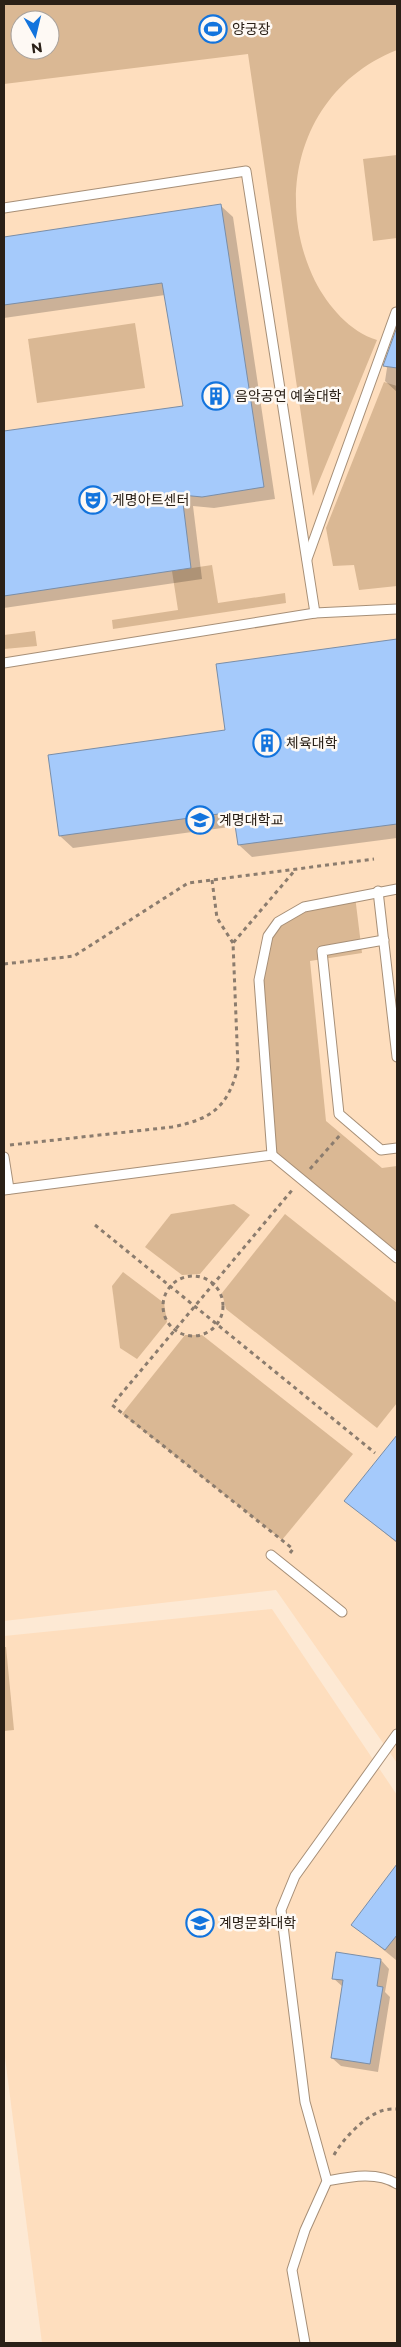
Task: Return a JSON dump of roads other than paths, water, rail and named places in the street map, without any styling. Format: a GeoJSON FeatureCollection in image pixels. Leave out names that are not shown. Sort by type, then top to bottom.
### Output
{"type":"FeatureCollection","features":[{"type":"Feature","properties":{"kind":"lane"},"geometry":{"type":"LineString","coordinates":[[4,208],[246,172],[315,613]]}},
{"type":"Feature","properties":{"kind":"lane"},"geometry":{"type":"LineString","coordinates":[[306,562],[396,312]]}},
{"type":"Feature","properties":{"kind":"lane"},"geometry":{"type":"LineString","coordinates":[[4,663],[315,613],[397,609]]}},
{"type":"Feature","properties":{"kind":"lane"},"geometry":{"type":"LineString","coordinates":[[272,1155],[259,980],[268,936],[278,922],[304,907],[378,891],[397,889]]}},
{"type":"Feature","properties":{"kind":"lane"},"geometry":{"type":"LineString","coordinates":[[378,891],[397,1057]]}},
{"type":"Feature","properties":{"kind":"lane"},"geometry":{"type":"LineString","coordinates":[[384,940],[322,950],[339,1114],[381,1150],[397,1148]]}},
{"type":"Feature","properties":{"kind":"lane"},"geometry":{"type":"LineString","coordinates":[[4,1157],[6,1189],[272,1155],[397,1258]]}},
{"type":"Feature","properties":{"kind":"lane"},"geometry":{"type":"LineString","coordinates":[[271,1555],[342,1612]]}},
{"type":"Feature","properties":{"kind":"lane"},"geometry":{"type":"LineString","coordinates":[[305,2343],[292,2270],[305,2230],[327,2181],[305,2102],[281,1910],[295,1876],[397,1734]]}},
{"type":"Feature","properties":{"kind":"lane"},"geometry":{"type":"LineString","coordinates":[[327,2181],[353,2176],[389,2179],[397,2184]]}},
{"type":"Feature","properties":{"kind":"place","name":"양궁장"},"geometry":{"type":"Point","coordinates":[213,29]}},
{"type":"Feature","properties":{"kind":"place","name":"음악공연 예술대학"},"geometry":{"type":"Point","coordinates":[216,396]}},
{"type":"Feature","properties":{"kind":"place","name":"게명아트센터"},"geometry":{"type":"Point","coordinates":[93,500]}},
{"type":"Feature","properties":{"kind":"place","name":"체육대학"},"geometry":{"type":"Point","coordinates":[267,743]}},
{"type":"Feature","properties":{"kind":"place","name":"계명대학교"},"geometry":{"type":"Point","coordinates":[200,820]}},
{"type":"Feature","properties":{"kind":"place","name":"계명문화대학"},"geometry":{"type":"Point","coordinates":[200,1923]}}]}
